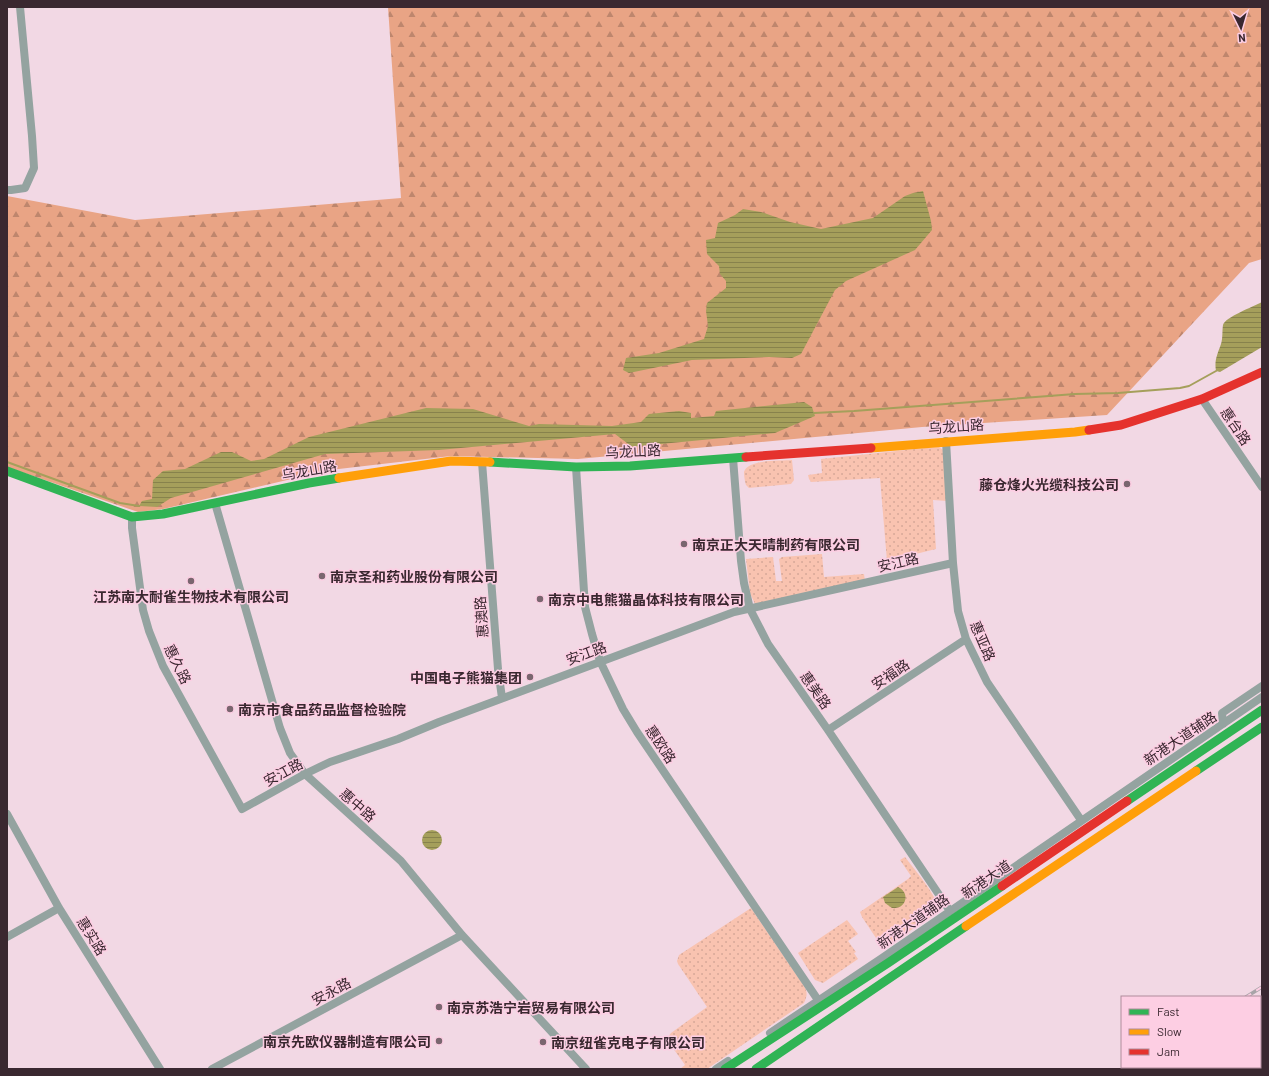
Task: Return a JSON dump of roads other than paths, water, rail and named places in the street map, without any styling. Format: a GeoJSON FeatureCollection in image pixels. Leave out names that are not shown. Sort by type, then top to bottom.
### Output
{"type":"FeatureCollection","features":[{"type":"Feature","properties":{"kind":"street"},"geometry":{"type":"LineString","coordinates":[[7,190],[25,188],[34,168],[20,7]]}},
{"type":"Feature","properties":{"kind":"street","name":"乌龙山路"},"geometry":{"type":"LineString","coordinates":[[7,471],[132,517],[163,514],[309,483],[451,461],[576,467],[630,466],[1075,432],[1121,425],[1163,412],[1202,399],[1262,372]]}},
{"type":"Feature","properties":{"kind":"street","name":"惠台路"},"geometry":{"type":"LineString","coordinates":[[1202,399],[1262,487]]}},
{"type":"Feature","properties":{"kind":"street","name":"惠亚路"},"geometry":{"type":"LineString","coordinates":[[946,441],[953,563],[958,612],[966,639],[987,682],[1082,820]]}},
{"type":"Feature","properties":{"kind":"street","name":"惠美路"},"geometry":{"type":"LineString","coordinates":[[733,458],[741,561],[750,609],[768,644],[950,911]]}},
{"type":"Feature","properties":{"kind":"street","name":"惠澳路"},"geometry":{"type":"LineString","coordinates":[[482,462],[498,669],[502,698]]}},
{"type":"Feature","properties":{"kind":"street","name":"惠欧路"},"geometry":{"type":"LineString","coordinates":[[576,467],[586,608],[600,662],[636,732],[818,1000]]}},
{"type":"Feature","properties":{"kind":"street","name":"惠中路"},"geometry":{"type":"LineString","coordinates":[[216,502],[280,728],[290,753],[305,774],[401,861],[462,935],[586,1069]]}},
{"type":"Feature","properties":{"kind":"street","name":"惠久路"},"geometry":{"type":"LineString","coordinates":[[132,517],[132,528],[143,610],[149,631],[163,666],[242,809]]}},
{"type":"Feature","properties":{"kind":"street","name":"安江路"},"geometry":{"type":"LineString","coordinates":[[242,809],[330,762],[398,740],[439,722],[502,698],[734,612],[953,563]]}},
{"type":"Feature","properties":{"kind":"street","name":"安福路"},"geometry":{"type":"LineString","coordinates":[[828,730],[966,639]]}},
{"type":"Feature","properties":{"kind":"street"},"geometry":{"type":"LineString","coordinates":[[1223,724],[1222,713],[1262,686]]}},
{"type":"Feature","properties":{"kind":"street","name":"新港大道辅路"},"geometry":{"type":"LineString","coordinates":[[716,1069],[1262,697]]}},
{"type":"Feature","properties":{"kind":"street","name":"新港大道"},"geometry":{"type":"LineString","coordinates":[[725,1069],[888,963],[1262,710]]}},
{"type":"Feature","properties":{"kind":"street","name":"新港大道"},"geometry":{"type":"LineString","coordinates":[[756,1069],[1262,727]]}},
{"type":"Feature","properties":{"kind":"street","name":"惠实路"},"geometry":{"type":"LineString","coordinates":[[7,814],[59,908],[160,1069]]}},
{"type":"Feature","properties":{"kind":"street"},"geometry":{"type":"LineString","coordinates":[[7,936],[59,908]]}},
{"type":"Feature","properties":{"kind":"street","name":"安永路"},"geometry":{"type":"LineString","coordinates":[[212,1069],[462,935]]}},
{"type":"Feature","properties":{"kind":"waterway"},"geometry":{"type":"LineString","coordinates":[[814,413],[1180,388],[1189,386],[1216,371]]}},
{"type":"Feature","properties":{"kind":"waterway"},"geometry":{"type":"LineString","coordinates":[[7,462],[120,503],[139,506]]}},
{"type":"Feature","properties":{"kind":"railway"},"geometry":{"type":"LineString","coordinates":[[1248,996],[1262,987]]}},
{"type":"Feature","properties":{"kind":"place","name":"藤仓烽火光缆科技公司"},"geometry":{"type":"Point","coordinates":[1127,484]}},
{"type":"Feature","properties":{"kind":"place","name":"南京正大天晴制药有限公司"},"geometry":{"type":"Point","coordinates":[684,544]}},
{"type":"Feature","properties":{"kind":"place","name":"南京圣和药业股份有限公司"},"geometry":{"type":"Point","coordinates":[322,576]}},
{"type":"Feature","properties":{"kind":"place","name":"江苏南大耐雀生物技术有限公司"},"geometry":{"type":"Point","coordinates":[191,581]}},
{"type":"Feature","properties":{"kind":"place","name":"南京中电熊猫晶体科技有限公司"},"geometry":{"type":"Point","coordinates":[540,599]}},
{"type":"Feature","properties":{"kind":"place","name":"中国电子熊猫集团"},"geometry":{"type":"Point","coordinates":[530,677]}},
{"type":"Feature","properties":{"kind":"place","name":"南京市食品药品监督检验院"},"geometry":{"type":"Point","coordinates":[230,709]}},
{"type":"Feature","properties":{"kind":"place","name":"南京苏浩宁岩贸易有限公司"},"geometry":{"type":"Point","coordinates":[439,1007]}},
{"type":"Feature","properties":{"kind":"place","name":"南京先欧仪器制造有限公司"},"geometry":{"type":"Point","coordinates":[439,1041]}},
{"type":"Feature","properties":{"kind":"place","name":"南京纽雀克电子有限公司"},"geometry":{"type":"Point","coordinates":[543,1042]}}]}
